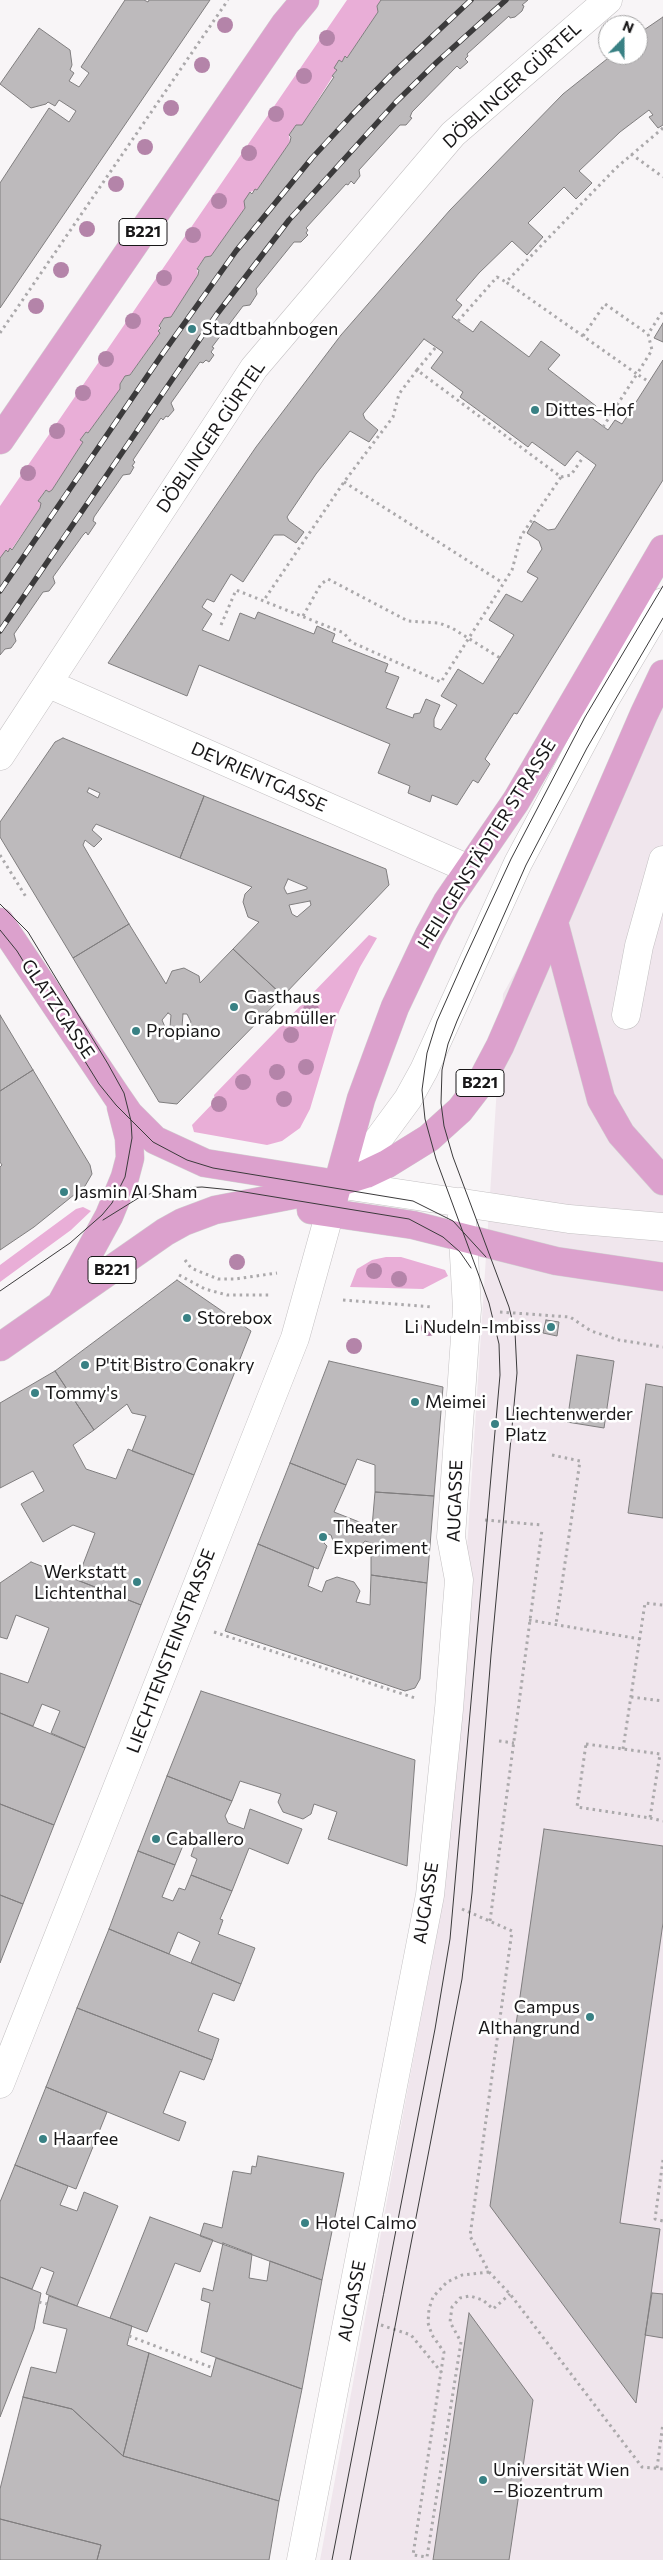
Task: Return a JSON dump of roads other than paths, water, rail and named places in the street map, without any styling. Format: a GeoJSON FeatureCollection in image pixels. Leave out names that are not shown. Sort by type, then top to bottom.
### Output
{"type":"FeatureCollection","features":[{"type":"Feature","properties":{"kind":"main road","name":"B221"},"geometry":{"type":"LineString","coordinates":[[0,440],[291,12],[305,0]]}},
{"type":"Feature","properties":{"kind":"main road","name":"HEILIGENSTÄDTER STRASSE"},"geometry":{"type":"LineString","coordinates":[[338,1184],[362,1099],[394,1007],[429,935],[469,869],[516,801],[663,548]]}},
{"type":"Feature","properties":{"kind":"main road","name":"B221"},"geometry":{"type":"LineString","coordinates":[[0,1347],[59,1308],[165,1232],[183,1222],[215,1210],[338,1184],[394,1160],[429,1138],[460,1110],[480,1084],[500,1046],[663,674]]}},
{"type":"Feature","properties":{"kind":"main road","name":"GLATZGASSE"},"geometry":{"type":"LineString","coordinates":[[0,922],[116,1095]]}},
{"type":"Feature","properties":{"kind":"main road"},"geometry":{"type":"LineString","coordinates":[[554,922],[601,1099],[621,1134],[663,1181]]}},
{"type":"Feature","properties":{"kind":"main road"},"geometry":{"type":"LineString","coordinates":[[116,1095],[129,1114],[155,1140],[188,1157],[221,1166],[338,1184],[330,1212]]}},
{"type":"Feature","properties":{"kind":"main road"},"geometry":{"type":"LineString","coordinates":[[59,1308],[109,1216],[125,1177],[130,1158],[130,1138],[124,1113],[116,1095]]}},
{"type":"Feature","properties":{"kind":"main road"},"geometry":{"type":"LineString","coordinates":[[258,1202],[413,1225],[535,1257],[663,1277]]}},
{"type":"Feature","properties":{"kind":"street","name":"DÖBLINGER GÜRTEL"},"geometry":{"type":"LineString","coordinates":[[0,756],[49,684],[254,368],[453,134],[608,0]]}},
{"type":"Feature","properties":{"kind":"street"},"geometry":{"type":"LineString","coordinates":[[338,1184],[377,1141],[408,1098],[424,1070],[518,862],[606,698],[663,602]]}},
{"type":"Feature","properties":{"kind":"street","name":"DEVRIENTGASSE"},"geometry":{"type":"LineString","coordinates":[[49,684],[469,869]]}},
{"type":"Feature","properties":{"kind":"street"},"geometry":{"type":"LineString","coordinates":[[626,1015],[639,946],[663,860]]}},
{"type":"Feature","properties":{"kind":"street"},"geometry":{"type":"LineString","coordinates":[[338,1184],[587,1221],[663,1227]]}},
{"type":"Feature","properties":{"kind":"street","name":"AUGASSE"},"geometry":{"type":"LineString","coordinates":[[301,2560],[350,2316],[430,1894],[449,1709],[459,1580],[451,1537],[467,1309],[461,1202]]}},
{"type":"Feature","properties":{"kind":"street","name":"LIECHTENSTEINSTRASSE"},"geometry":{"type":"LineString","coordinates":[[0,2084],[295,1338],[330,1212]]}},
{"type":"Feature","properties":{"kind":"tram line"},"geometry":{"type":"LineString","coordinates":[[332,2560],[435,2029],[450,1939],[500,1375],[499,1344],[489,1303],[436,1159],[425,1119],[422,1090],[427,1053],[437,1021],[511,859],[585,717],[663,586]]}},
{"type":"Feature","properties":{"kind":"tram line"},"geometry":{"type":"LineString","coordinates":[[350,2560],[462,1979],[472,1893],[491,1655],[517,1373],[515,1332],[509,1307],[453,1157],[444,1126],[441,1103],[442,1070],[448,1044],[457,1021],[526,865],[587,748],[663,618]]}},
{"type":"Feature","properties":{"kind":"tram line"},"geometry":{"type":"LineString","coordinates":[[0,904],[28,932],[108,1064],[124,1093],[131,1121],[132,1138],[125,1177],[112,1203],[102,1215],[70,1243],[0,1291]]}},
{"type":"Feature","properties":{"kind":"tram line"},"geometry":{"type":"LineString","coordinates":[[0,930],[17,951],[99,1084],[116,1105],[153,1142],[187,1160],[213,1168],[413,1201],[453,1221],[486,1257]]}},
{"type":"Feature","properties":{"kind":"tram line"},"geometry":{"type":"LineString","coordinates":[[103,1220],[140,1197],[165,1189],[202,1187],[232,1190],[409,1219],[443,1237],[460,1252],[471,1268]]}},
{"type":"Feature","properties":{"kind":"railway"},"geometry":{"type":"LineString","coordinates":[[0,591],[161,356],[236,251],[312,158],[351,116],[391,75],[471,0]]}},
{"type":"Feature","properties":{"kind":"railway"},"geometry":{"type":"LineString","coordinates":[[0,631],[217,314],[289,220],[396,102],[506,0]]}},
{"type":"Feature","properties":{"kind":"place","name":"Stadtbahnbogen"},"geometry":{"type":"Point","coordinates":[192,329]}},
{"type":"Feature","properties":{"kind":"place","name":"Dittes-Hof"},"geometry":{"type":"Point","coordinates":[535,410]}},
{"type":"Feature","properties":{"kind":"place","name":"Gasthaus Grabmüller"},"geometry":{"type":"Point","coordinates":[234,1007]}},
{"type":"Feature","properties":{"kind":"place","name":"Propiano"},"geometry":{"type":"Point","coordinates":[136,1031]}},
{"type":"Feature","properties":{"kind":"place","name":"Jasmin Al Sham"},"geometry":{"type":"Point","coordinates":[64,1192]}},
{"type":"Feature","properties":{"kind":"place","name":"Storebox"},"geometry":{"type":"Point","coordinates":[187,1318]}},
{"type":"Feature","properties":{"kind":"place","name":"Li Nudeln-Imbiss"},"geometry":{"type":"Point","coordinates":[551,1327]}},
{"type":"Feature","properties":{"kind":"place","name":"P'tit Bistro Conakry"},"geometry":{"type":"Point","coordinates":[85,1365]}},
{"type":"Feature","properties":{"kind":"place","name":"Tommy's"},"geometry":{"type":"Point","coordinates":[35,1393]}},
{"type":"Feature","properties":{"kind":"place","name":"Meimei"},"geometry":{"type":"Point","coordinates":[415,1402]}},
{"type":"Feature","properties":{"kind":"place","name":"Liechtenwerder Platz"},"geometry":{"type":"Point","coordinates":[495,1424]}},
{"type":"Feature","properties":{"kind":"place","name":"Theater Experiment"},"geometry":{"type":"Point","coordinates":[323,1537]}},
{"type":"Feature","properties":{"kind":"place","name":"Werkstatt Lichtenthal"},"geometry":{"type":"Point","coordinates":[137,1582]}},
{"type":"Feature","properties":{"kind":"place","name":"Caballero"},"geometry":{"type":"Point","coordinates":[156,1839]}},
{"type":"Feature","properties":{"kind":"place","name":"Campus Althangrund"},"geometry":{"type":"Point","coordinates":[590,2017]}},
{"type":"Feature","properties":{"kind":"place","name":"Haarfee"},"geometry":{"type":"Point","coordinates":[43,2139]}},
{"type":"Feature","properties":{"kind":"place","name":"Hotel Calmo"},"geometry":{"type":"Point","coordinates":[305,2223]}},
{"type":"Feature","properties":{"kind":"place","name":"Universität Wien – Biozentrum"},"geometry":{"type":"Point","coordinates":[483,2480]}}]}
